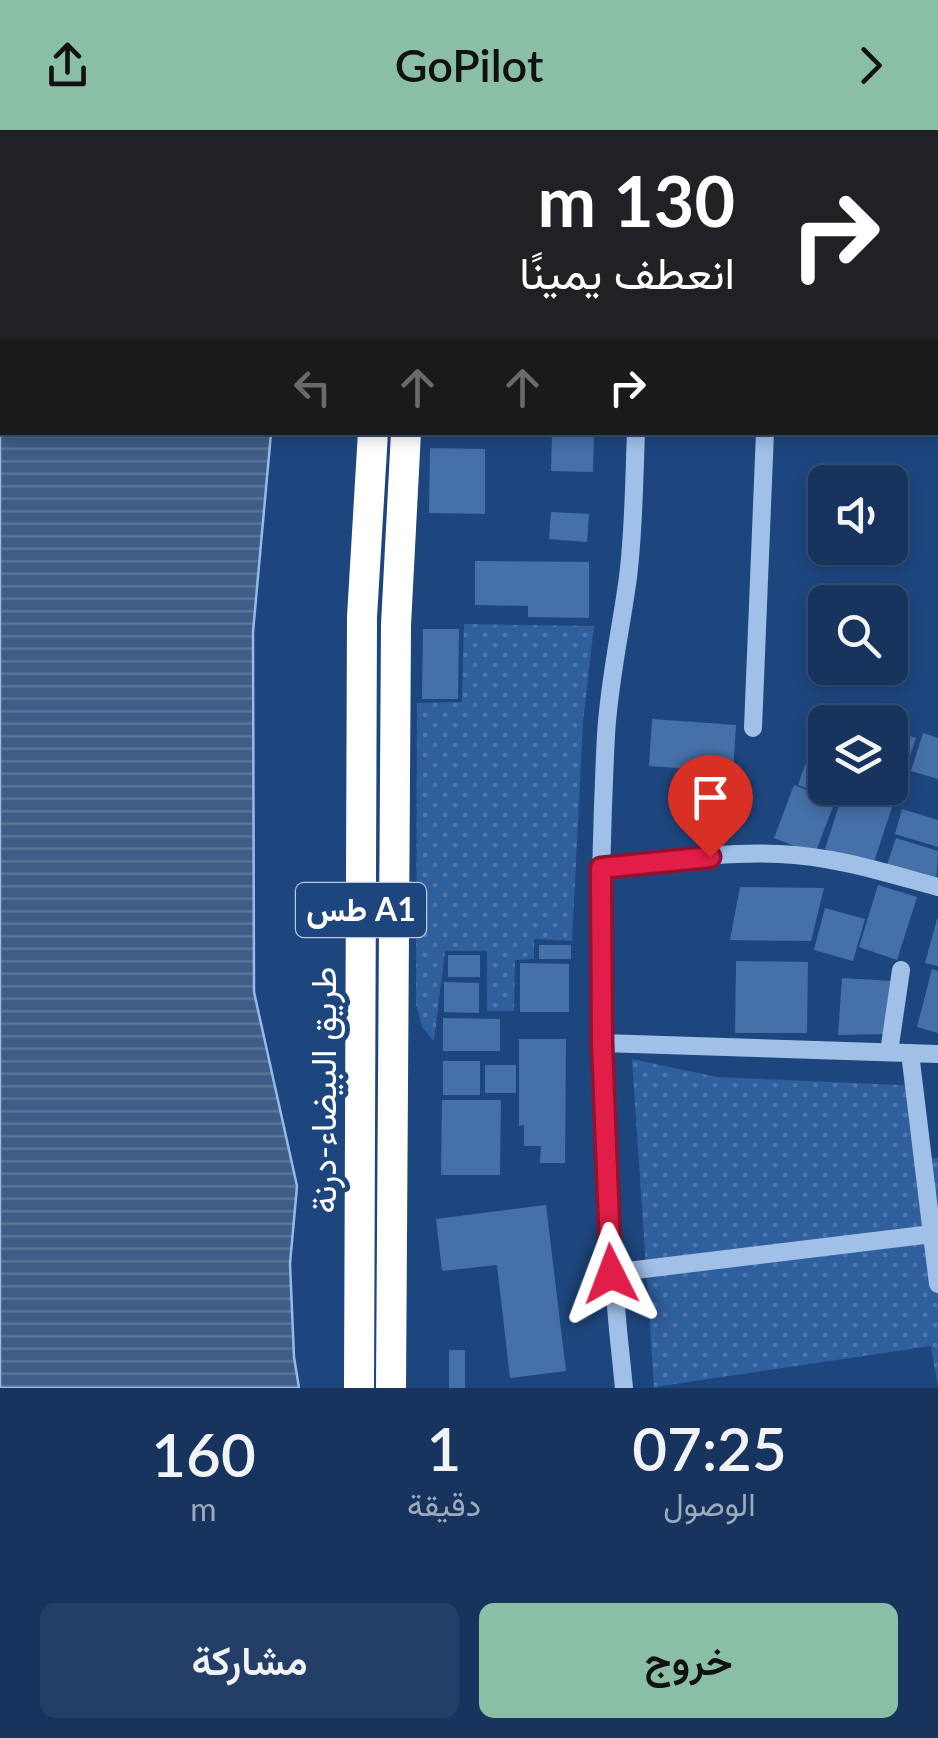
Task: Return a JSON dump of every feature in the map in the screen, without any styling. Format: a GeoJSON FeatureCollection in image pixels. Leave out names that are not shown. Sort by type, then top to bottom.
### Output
{"type":"FeatureCollection","features":[{"type":"Feature","properties":{"kind":"highway","name":"طريق البيضاء-درنة"},"geometry":{"type":"LineString","coordinates":[[358,1388],[362,617],[373,435]]}},
{"type":"Feature","properties":{"kind":"highway","name":"طريق البيضاء-درنة"},"geometry":{"type":"LineString","coordinates":[[392,1388],[396,625],[406,435]]}},
{"type":"Feature","properties":{"kind":"street"},"geometry":{"type":"LineString","coordinates":[[624,1388],[611,1274],[602,1044],[601,868],[606,732],[630,563],[636,435]]}},
{"type":"Feature","properties":{"kind":"street"},"geometry":{"type":"LineString","coordinates":[[753,728],[765,435]]}},
{"type":"Feature","properties":{"kind":"street"},"geometry":{"type":"LineString","coordinates":[[601,868],[778,854],[849,863],[938,887]]}},
{"type":"Feature","properties":{"kind":"street"},"geometry":{"type":"LineString","coordinates":[[889,1052],[901,970]]}},
{"type":"Feature","properties":{"kind":"street"},"geometry":{"type":"LineString","coordinates":[[602,1044],[938,1054]]}},
{"type":"Feature","properties":{"kind":"street"},"geometry":{"type":"LineString","coordinates":[[910,1053],[933,1201],[938,1284]]}},
{"type":"Feature","properties":{"kind":"street"},"geometry":{"type":"LineString","coordinates":[[611,1274],[932,1234]]}},
{"type":"Feature","properties":{"kind":"shaded area"},"geometry":{"type":"Polygon","coordinates":[[[0,435],[271,435],[253,632],[254,992],[297,1186],[290,1264],[299,1388],[0,1388],[0,435]]]}},
{"type":"Feature","properties":{"kind":"shaded area"},"geometry":{"type":"Polygon","coordinates":[[[464,624],[594,626],[583,722],[572,941],[534,939],[534,959],[515,960],[514,1011],[487,1011],[487,951],[445,951],[434,1041],[422,1027],[416,1004],[417,703],[462,702],[464,624]]]}},
{"type":"Feature","properties":{"kind":"shaded area"},"geometry":{"type":"Polygon","coordinates":[[[632,1059],[717,1077],[923,1086],[925,1159],[938,1158],[938,1388],[931,1346],[654,1387],[632,1059]]]}},
{"type":"Feature","properties":{"kind":"building"},"geometry":{"type":"Polygon","coordinates":[[[552,435],[594,435],[593,472],[551,471],[552,435]]]}},
{"type":"Feature","properties":{"kind":"building"},"geometry":{"type":"Polygon","coordinates":[[[430,448],[485,449],[485,514],[429,513],[430,448]]]}},
{"type":"Feature","properties":{"kind":"building"},"geometry":{"type":"Polygon","coordinates":[[[551,512],[589,514],[587,542],[549,539],[551,512]]]}},
{"type":"Feature","properties":{"kind":"building"},"geometry":{"type":"Polygon","coordinates":[[[475,561],[589,562],[589,618],[528,617],[528,606],[475,605],[475,561]]]}},
{"type":"Feature","properties":{"kind":"building"},"geometry":{"type":"Polygon","coordinates":[[[423,629],[459,629],[458,699],[422,699],[423,629]]]}},
{"type":"Feature","properties":{"kind":"building"},"geometry":{"type":"Polygon","coordinates":[[[652,719],[736,725],[733,772],[649,766],[652,719]]]}},
{"type":"Feature","properties":{"kind":"building"},"geometry":{"type":"Polygon","coordinates":[[[923,733],[938,738],[938,779],[911,771],[923,733]]]}},
{"type":"Feature","properties":{"kind":"building"},"geometry":{"type":"Polygon","coordinates":[[[908,735],[916,738],[908,762],[908,735]]]}},
{"type":"Feature","properties":{"kind":"building"},"geometry":{"type":"Polygon","coordinates":[[[808,757],[808,788],[798,785],[808,757]]]}},
{"type":"Feature","properties":{"kind":"building"},"geometry":{"type":"Polygon","coordinates":[[[794,785],[808,790],[808,805],[833,805],[815,854],[774,838],[794,785]]]}},
{"type":"Feature","properties":{"kind":"building"},"geometry":{"type":"Polygon","coordinates":[[[839,805],[892,807],[873,865],[825,849],[839,805]]]}},
{"type":"Feature","properties":{"kind":"building"},"geometry":{"type":"Polygon","coordinates":[[[902,809],[938,820],[938,847],[895,834],[902,809]]]}},
{"type":"Feature","properties":{"kind":"building"},"geometry":{"type":"Polygon","coordinates":[[[896,838],[938,851],[936,884],[886,868],[896,838]]]}},
{"type":"Feature","properties":{"kind":"building"},"geometry":{"type":"Polygon","coordinates":[[[878,885],[917,897],[897,960],[859,947],[878,885]]]}},
{"type":"Feature","properties":{"kind":"building"},"geometry":{"type":"Polygon","coordinates":[[[740,887],[824,888],[811,941],[730,940],[740,887]]]}},
{"type":"Feature","properties":{"kind":"building"},"geometry":{"type":"Polygon","coordinates":[[[825,908],[865,919],[853,961],[814,950],[825,908]]]}},
{"type":"Feature","properties":{"kind":"building"},"geometry":{"type":"Polygon","coordinates":[[[938,919],[938,966],[925,963],[938,919]]]}},
{"type":"Feature","properties":{"kind":"building"},"geometry":{"type":"Polygon","coordinates":[[[539,945],[571,945],[571,959],[539,959],[539,945]]]}},
{"type":"Feature","properties":{"kind":"building"},"geometry":{"type":"Polygon","coordinates":[[[448,955],[480,955],[480,977],[448,977],[448,955]]]}},
{"type":"Feature","properties":{"kind":"building"},"geometry":{"type":"Polygon","coordinates":[[[736,961],[808,962],[807,1033],[735,1033],[736,961]]]}},
{"type":"Feature","properties":{"kind":"building"},"geometry":{"type":"Polygon","coordinates":[[[520,963],[569,964],[569,1012],[520,1012],[520,963]]]}},
{"type":"Feature","properties":{"kind":"building"},"geometry":{"type":"Polygon","coordinates":[[[932,969],[938,971],[938,1033],[917,1027],[932,969]]]}},
{"type":"Feature","properties":{"kind":"building"},"geometry":{"type":"Polygon","coordinates":[[[842,978],[892,981],[889,1034],[838,1035],[842,978]]]}},
{"type":"Feature","properties":{"kind":"building"},"geometry":{"type":"Polygon","coordinates":[[[444,982],[479,983],[479,1013],[444,1012],[444,982]]]}},
{"type":"Feature","properties":{"kind":"building"},"geometry":{"type":"Polygon","coordinates":[[[443,1018],[500,1019],[500,1051],[443,1051],[443,1018]]]}},
{"type":"Feature","properties":{"kind":"building"},"geometry":{"type":"Polygon","coordinates":[[[519,1039],[566,1039],[565,1163],[540,1163],[541,1146],[524,1146],[524,1125],[519,1126],[519,1039]]]}},
{"type":"Feature","properties":{"kind":"building"},"geometry":{"type":"Polygon","coordinates":[[[443,1061],[480,1061],[480,1095],[443,1095],[443,1061]]]}},
{"type":"Feature","properties":{"kind":"building"},"geometry":{"type":"Polygon","coordinates":[[[485,1065],[516,1065],[516,1093],[485,1093],[485,1065]]]}},
{"type":"Feature","properties":{"kind":"building"},"geometry":{"type":"Polygon","coordinates":[[[442,1100],[501,1100],[500,1175],[441,1175],[442,1100]]]}},
{"type":"Feature","properties":{"kind":"building"},"geometry":{"type":"Polygon","coordinates":[[[546,1205],[566,1371],[510,1378],[497,1265],[442,1271],[436,1219],[546,1205]]]}},
{"type":"Feature","properties":{"kind":"building"},"geometry":{"type":"Polygon","coordinates":[[[449,1350],[465,1350],[465,1388],[449,1388],[449,1350]]]}},
{"type":"Feature","properties":{"kind":"route"},"geometry":{"type":"LineString","coordinates":[[611,1274],[602,1044],[601,868],[710,857]]}}]}
